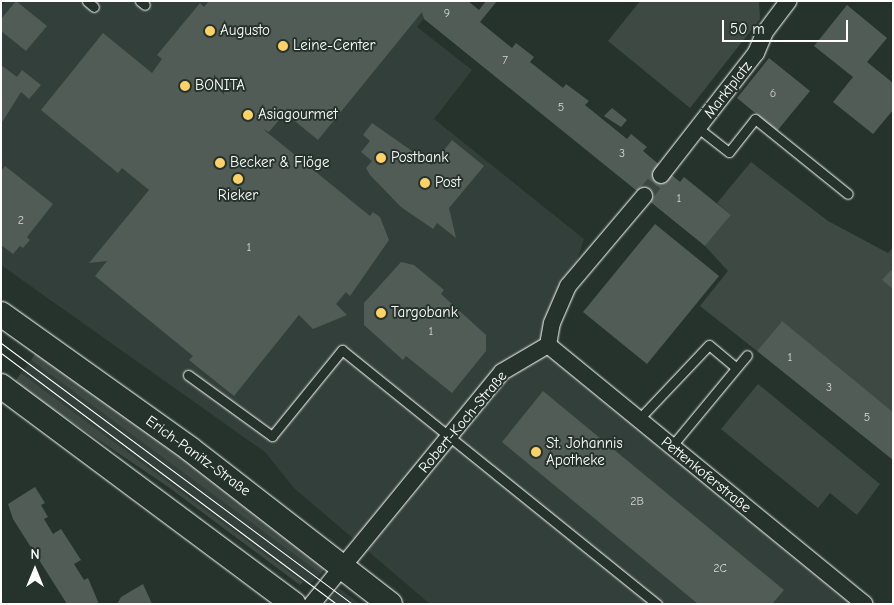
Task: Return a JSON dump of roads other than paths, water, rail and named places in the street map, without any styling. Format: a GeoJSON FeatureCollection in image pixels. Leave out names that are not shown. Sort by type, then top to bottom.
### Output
{"type":"FeatureCollection","features":[{"type":"Feature","properties":{"kind":"main road","name":"Erich-Panitz-Straße"},"geometry":{"type":"LineString","coordinates":[[1,314],[342,564],[390,604]]}},
{"type":"Feature","properties":{"kind":"main road"},"geometry":{"type":"LineString","coordinates":[[1,386],[294,604]]}},
{"type":"Feature","properties":{"kind":"street","name":"Marktplatz"},"geometry":{"type":"LineString","coordinates":[[661,175],[756,54],[765,32],[788,1]]}},
{"type":"Feature","properties":{"kind":"street"},"geometry":{"type":"LineString","coordinates":[[548,345],[552,323],[568,286],[644,196]]}},
{"type":"Feature","properties":{"kind":"street","name":"Pettenkoferstraße"},"geometry":{"type":"LineString","coordinates":[[548,345],[864,604]]}},
{"type":"Feature","properties":{"kind":"street","name":"Robert-Koch-Straße"},"geometry":{"type":"LineString","coordinates":[[312,604],[342,564],[358,553],[448,436],[502,372],[548,345]]}},
{"type":"Feature","properties":{"kind":"lane"},"geometry":{"type":"LineString","coordinates":[[87,1],[94,7]]}},
{"type":"Feature","properties":{"kind":"lane"},"geometry":{"type":"LineString","coordinates":[[698,128],[729,152],[755,120],[848,194]]}},
{"type":"Feature","properties":{"kind":"lane"},"geometry":{"type":"LineString","coordinates":[[638,420],[709,345],[736,368]]}},
{"type":"Feature","properties":{"kind":"lane"},"geometry":{"type":"LineString","coordinates":[[188,375],[272,436],[342,350],[657,604]]}},
{"type":"Feature","properties":{"kind":"lane"},"geometry":{"type":"LineString","coordinates":[[671,447],[747,355]]}},
{"type":"Feature","properties":{"kind":"tunnel"},"geometry":{"type":"LineString","coordinates":[[644,196],[661,175]]}},
{"type":"Feature","properties":{"kind":"tram line"},"geometry":{"type":"LineString","coordinates":[[1,343],[352,604]]}},
{"type":"Feature","properties":{"kind":"tram line"},"geometry":{"type":"LineString","coordinates":[[1,353],[336,604]]}},
{"type":"Feature","properties":{"kind":"place","name":"Augusto"},"geometry":{"type":"Point","coordinates":[210,31]}},
{"type":"Feature","properties":{"kind":"place","name":"Leine-Center"},"geometry":{"type":"Point","coordinates":[283,46]}},
{"type":"Feature","properties":{"kind":"place","name":"BONITA"},"geometry":{"type":"Point","coordinates":[185,86]}},
{"type":"Feature","properties":{"kind":"place","name":"Asiagourmet"},"geometry":{"type":"Point","coordinates":[248,115]}},
{"type":"Feature","properties":{"kind":"place","name":"Postbank"},"geometry":{"type":"Point","coordinates":[381,158]}},
{"type":"Feature","properties":{"kind":"place","name":"Becker & Flöge"},"geometry":{"type":"Point","coordinates":[220,163]}},
{"type":"Feature","properties":{"kind":"place","name":"Rieker"},"geometry":{"type":"Point","coordinates":[238,179]}},
{"type":"Feature","properties":{"kind":"place","name":"Post"},"geometry":{"type":"Point","coordinates":[425,183]}},
{"type":"Feature","properties":{"kind":"place","name":"Targobank"},"geometry":{"type":"Point","coordinates":[381,313]}},
{"type":"Feature","properties":{"kind":"place","name":"St. Johannis Apotheke"},"geometry":{"type":"Point","coordinates":[536,452]}}]}
